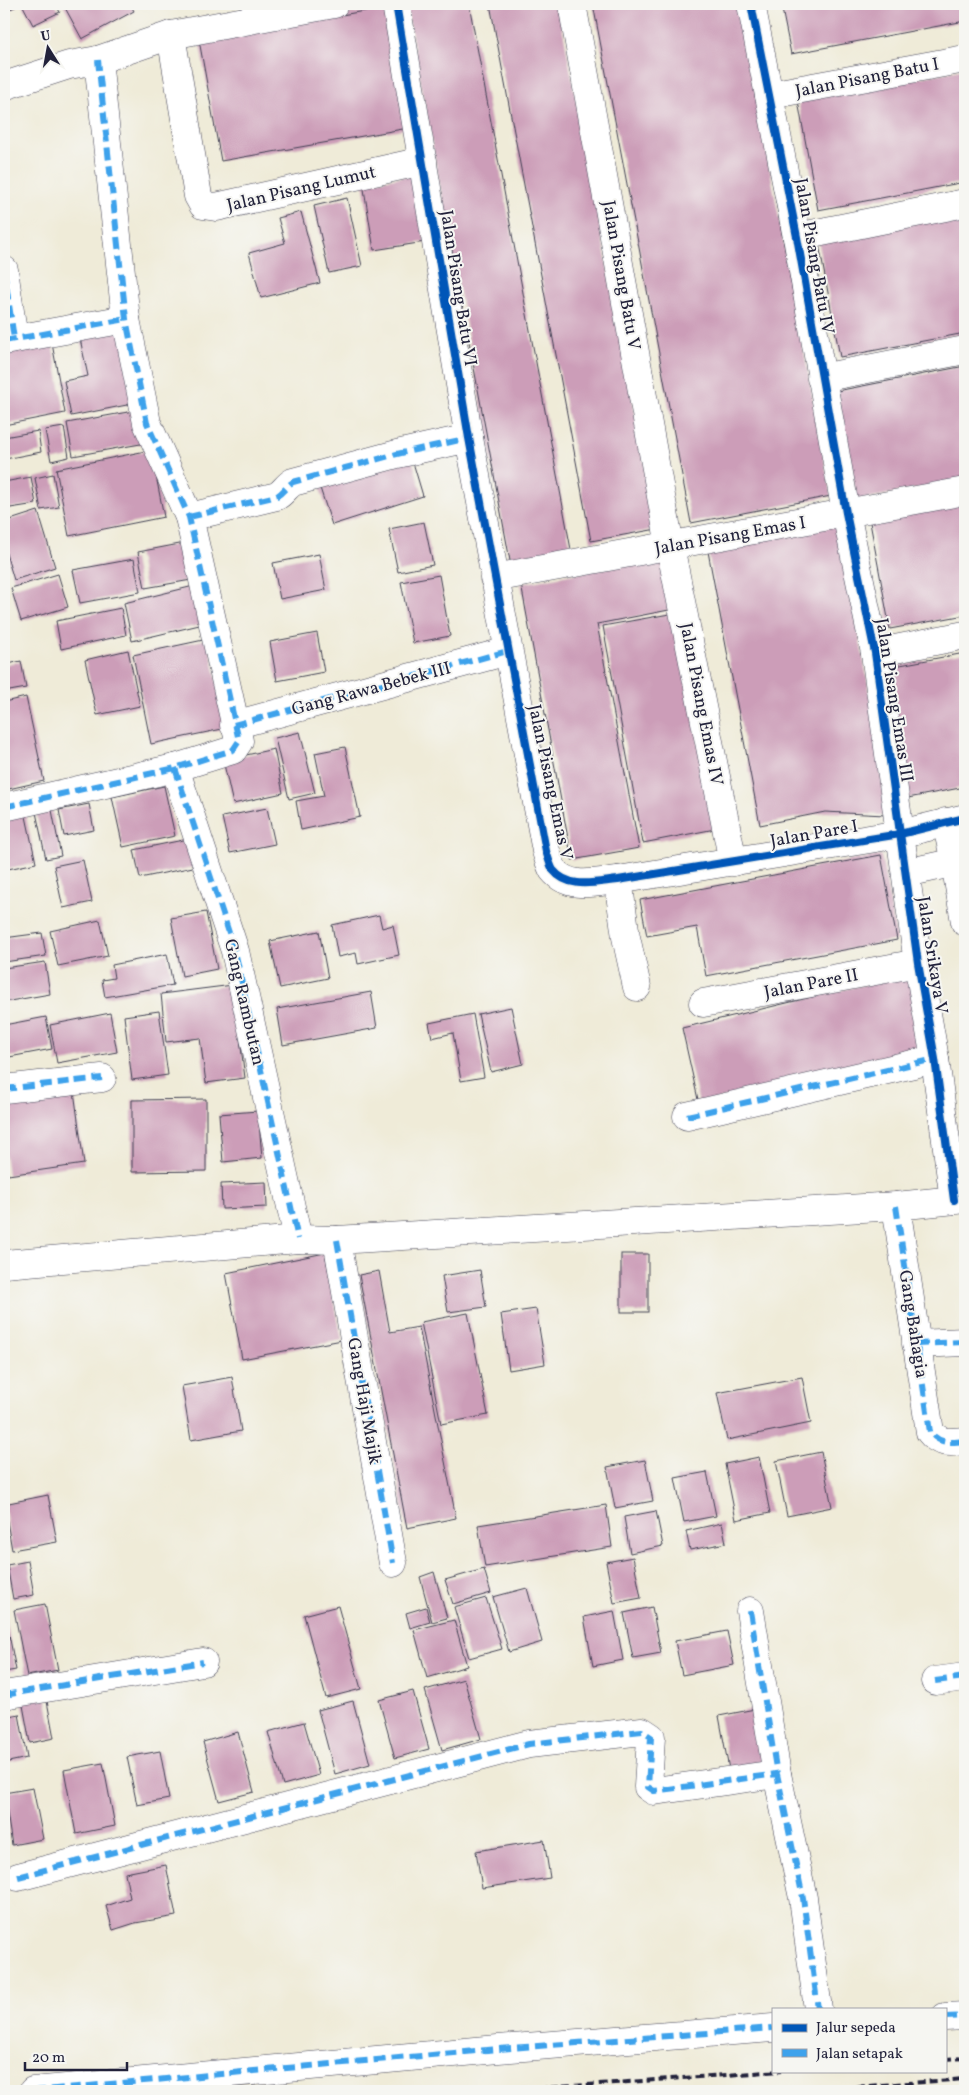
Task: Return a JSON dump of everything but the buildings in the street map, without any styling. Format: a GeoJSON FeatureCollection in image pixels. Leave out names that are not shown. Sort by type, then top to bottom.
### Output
{"type":"FeatureCollection","features":[{"type":"Feature","properties":{"kind":"street"},"geometry":{"type":"LineString","coordinates":[[4,86],[69,65],[98,60],[170,35],[334,4]]}},
{"type":"Feature","properties":{"kind":"street","name":"Jalan Pisang Batu VI"},"geometry":{"type":"LineString","coordinates":[[396,4],[494,578]]}},
{"type":"Feature","properties":{"kind":"street","name":"Jalan Pisang Batu V"},"geometry":{"type":"LineString","coordinates":[[572,4],[670,546]]}},
{"type":"Feature","properties":{"kind":"street","name":"Jalan Pisang Batu IV"},"geometry":{"type":"LineString","coordinates":[[751,4],[797,236],[846,513]]}},
{"type":"Feature","properties":{"kind":"street","name":"Jalan Pisang Lumut"},"geometry":{"type":"LineString","coordinates":[[170,35],[198,196],[203,205],[216,207],[423,161]]}},
{"type":"Feature","properties":{"kind":"street","name":"Jalan Pisang Batu I"},"geometry":{"type":"LineString","coordinates":[[769,95],[965,59]]}},
{"type":"Feature","properties":{"kind":"street"},"geometry":{"type":"LineString","coordinates":[[4,807],[176,768],[233,750],[239,741],[189,517],[147,423],[126,319],[98,60]]}},
{"type":"Feature","properties":{"kind":"street"},"geometry":{"type":"LineString","coordinates":[[797,236],[965,203]]}},
{"type":"Feature","properties":{"kind":"street"},"geometry":{"type":"LineString","coordinates":[[4,270],[9,340],[126,319]]}},
{"type":"Feature","properties":{"kind":"street"},"geometry":{"type":"LineString","coordinates":[[822,378],[965,350]]}},
{"type":"Feature","properties":{"kind":"street"},"geometry":{"type":"LineString","coordinates":[[189,517],[278,496],[287,485],[293,482],[397,454],[469,438]]}},
{"type":"Feature","properties":{"kind":"street","name":"Jalan Pisang Emas I"},"geometry":{"type":"LineString","coordinates":[[494,578],[965,491]]}},
{"type":"Feature","properties":{"kind":"street","name":"Jalan Pisang Emas III"},"geometry":{"type":"LineString","coordinates":[[846,513],[875,653],[900,834]]}},
{"type":"Feature","properties":{"kind":"street","name":"Jalan Pisang Emas IV"},"geometry":{"type":"LineString","coordinates":[[670,546],[733,862]]}},
{"type":"Feature","properties":{"kind":"street","name":"Jalan Pisang Emas V"},"geometry":{"type":"LineString","coordinates":[[494,578],[546,851],[552,869],[566,881],[580,884],[733,862]]}},
{"type":"Feature","properties":{"kind":"street"},"geometry":{"type":"LineString","coordinates":[[875,653],[965,635]]}},
{"type":"Feature","properties":{"kind":"street","name":"Gang Rawa Bebek III"},"geometry":{"type":"LineString","coordinates":[[234,725],[508,651]]}},
{"type":"Feature","properties":{"kind":"street","name":"Gang Rambutan"},"geometry":{"type":"LineString","coordinates":[[176,768],[235,951],[298,1239]]}},
{"type":"Feature","properties":{"kind":"street","name":"Jalan Pare I"},"geometry":{"type":"LineString","coordinates":[[733,862],[900,834],[956,820]]}},
{"type":"Feature","properties":{"kind":"street","name":"Jalan Srikaya V"},"geometry":{"type":"LineString","coordinates":[[956,820],[965,922]]}},
{"type":"Feature","properties":{"kind":"street","name":"Jalan Srikaya V"},"geometry":{"type":"LineString","coordinates":[[900,834],[918,963],[960,1199]]}},
{"type":"Feature","properties":{"kind":"street"},"geometry":{"type":"LineString","coordinates":[[906,874],[960,861]]}},
{"type":"Feature","properties":{"kind":"street"},"geometry":{"type":"LineString","coordinates":[[618,880],[626,937],[637,987]]}},
{"type":"Feature","properties":{"kind":"street","name":"Jalan Pare II"},"geometry":{"type":"LineString","coordinates":[[703,1003],[918,963]]}},
{"type":"Feature","properties":{"kind":"street"},"geometry":{"type":"LineString","coordinates":[[687,1116],[935,1059]]}},
{"type":"Feature","properties":{"kind":"street"},"geometry":{"type":"LineString","coordinates":[[4,1088],[102,1078]]}},
{"type":"Feature","properties":{"kind":"street"},"geometry":{"type":"LineString","coordinates":[[4,1264],[298,1239],[337,1240],[896,1206],[960,1199]]}},
{"type":"Feature","properties":{"kind":"street","name":"Gang Bahagia"},"geometry":{"type":"LineString","coordinates":[[896,1206],[930,1432],[936,1440],[946,1442],[965,1441]]}},
{"type":"Feature","properties":{"kind":"street","name":"Gang Haji Majik"},"geometry":{"type":"LineString","coordinates":[[337,1240],[393,1563]]}},
{"type":"Feature","properties":{"kind":"street"},"geometry":{"type":"LineString","coordinates":[[916,1344],[965,1342]]}},
{"type":"Feature","properties":{"kind":"street"},"geometry":{"type":"LineString","coordinates":[[750,1611],[777,1774],[803,1898],[818,2008]]}},
{"type":"Feature","properties":{"kind":"street"},"geometry":{"type":"LineString","coordinates":[[4,1695],[203,1662]]}},
{"type":"Feature","properties":{"kind":"street"},"geometry":{"type":"LineString","coordinates":[[935,1681],[965,1676]]}},
{"type":"Feature","properties":{"kind":"street"},"geometry":{"type":"LineString","coordinates":[[18,1877],[529,1744],[646,1732],[651,1737],[648,1787],[654,1791],[777,1774]]}},
{"type":"Feature","properties":{"kind":"street"},"geometry":{"type":"LineString","coordinates":[[946,2017],[965,2016]]}},
{"type":"Feature","properties":{"kind":"street"},"geometry":{"type":"LineString","coordinates":[[33,2091],[498,2049],[772,2028]]}},
{"type":"Feature","properties":{"kind":"railway"},"geometry":{"type":"LineString","coordinates":[[946,2059],[965,2058]]}},
{"type":"Feature","properties":{"kind":"railway"},"geometry":{"type":"LineString","coordinates":[[503,2091],[772,2072]]}},
{"type":"Feature","properties":{"kind":"railway"},"geometry":{"type":"LineString","coordinates":[[797,2091],[965,2079]]}},
{"type":"Feature","properties":{"kind":"marked path"},"geometry":{"type":"LineString","coordinates":[[4,807],[175,768],[233,750],[239,741],[189,517],[147,423],[126,319],[98,60]]}},
{"type":"Feature","properties":{"kind":"marked path"},"geometry":{"type":"LineString","coordinates":[[4,270],[14,339]]}},
{"type":"Feature","properties":{"kind":"marked path"},"geometry":{"type":"LineString","coordinates":[[4,341],[126,319]]}},
{"type":"Feature","properties":{"kind":"marked path"},"geometry":{"type":"LineString","coordinates":[[189,517],[277,496],[293,482],[397,454],[469,438]]}},
{"type":"Feature","properties":{"kind":"marked path"},"geometry":{"type":"LineString","coordinates":[[234,725],[508,651]]}},
{"type":"Feature","properties":{"kind":"marked path"},"geometry":{"type":"LineString","coordinates":[[175,768],[235,951],[298,1239]]}},
{"type":"Feature","properties":{"kind":"marked path"},"geometry":{"type":"LineString","coordinates":[[687,1116],[935,1059]]}},
{"type":"Feature","properties":{"kind":"marked path"},"geometry":{"type":"LineString","coordinates":[[4,1089],[102,1078]]}},
{"type":"Feature","properties":{"kind":"marked path"},"geometry":{"type":"LineString","coordinates":[[896,1206],[930,1432],[942,1441],[965,1441]]}},
{"type":"Feature","properties":{"kind":"marked path"},"geometry":{"type":"LineString","coordinates":[[337,1240],[393,1563]]}},
{"type":"Feature","properties":{"kind":"marked path"},"geometry":{"type":"LineString","coordinates":[[916,1344],[965,1342]]}},
{"type":"Feature","properties":{"kind":"marked path"},"geometry":{"type":"LineString","coordinates":[[750,1611],[777,1774],[803,1898],[818,2008]]}},
{"type":"Feature","properties":{"kind":"marked path"},"geometry":{"type":"LineString","coordinates":[[4,1695],[203,1662]]}},
{"type":"Feature","properties":{"kind":"marked path"},"geometry":{"type":"LineString","coordinates":[[935,1681],[965,1677]]}},
{"type":"Feature","properties":{"kind":"marked path"},"geometry":{"type":"LineString","coordinates":[[18,1877],[529,1744],[642,1731],[651,1737],[648,1787],[654,1791],[777,1774]]}},
{"type":"Feature","properties":{"kind":"marked path"},"geometry":{"type":"LineString","coordinates":[[946,2017],[965,2016]]}},
{"type":"Feature","properties":{"kind":"marked path"},"geometry":{"type":"LineString","coordinates":[[33,2091],[498,2049],[772,2028]]}},
{"type":"Feature","properties":{"kind":"cycle path"},"geometry":{"type":"LineString","coordinates":[[396,4],[469,438],[546,851],[553,870],[559,876],[575,882],[592,883],[618,880],[900,834],[965,818]]}},
{"type":"Feature","properties":{"kind":"cycle path"},"geometry":{"type":"LineString","coordinates":[[751,4],[797,237],[846,513],[875,653],[918,963],[935,1059],[954,1200]]}}]}
